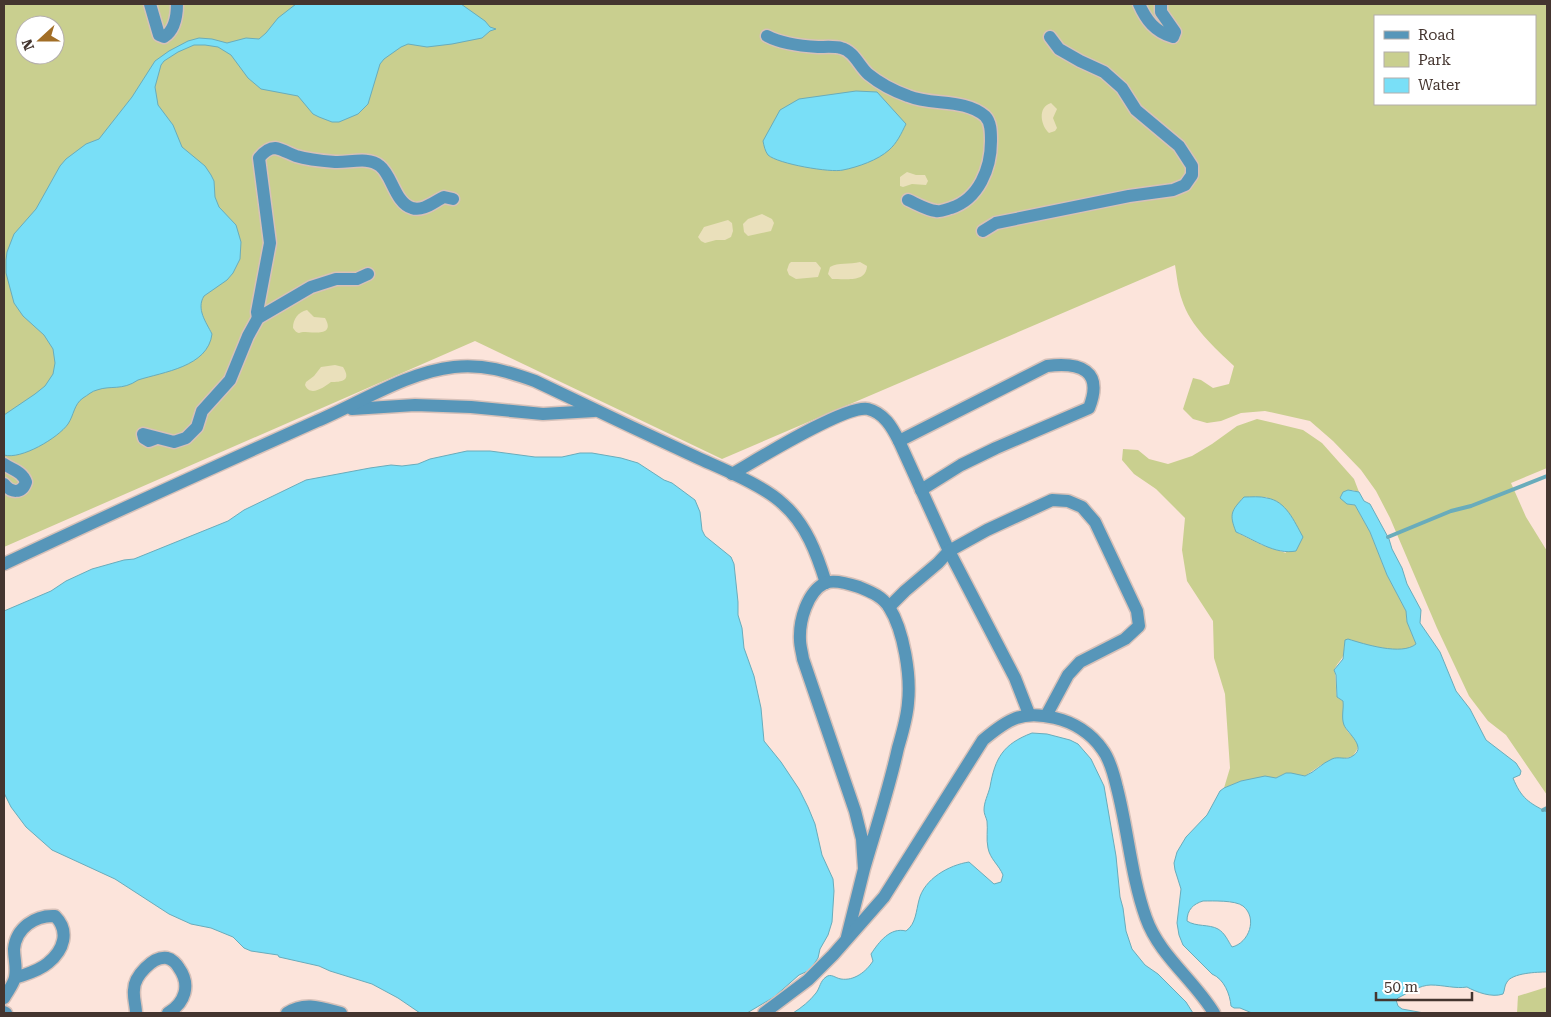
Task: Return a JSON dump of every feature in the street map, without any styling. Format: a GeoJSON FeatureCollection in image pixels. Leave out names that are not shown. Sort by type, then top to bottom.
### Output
{"type":"FeatureCollection","features":[{"type":"Feature","properties":{"kind":"lane"},"geometry":{"type":"LineString","coordinates":[[150,4],[159,36],[164,37],[170,33],[174,25],[177,4]]}},
{"type":"Feature","properties":{"kind":"lane"},"geometry":{"type":"LineString","coordinates":[[1139,4],[1152,26],[1162,34],[1173,37],[1174,32],[1161,12],[1161,4]]}},
{"type":"Feature","properties":{"kind":"lane"},"geometry":{"type":"LineString","coordinates":[[767,36],[779,42],[841,48],[850,53],[866,72],[878,81],[910,97],[965,106],[978,111],[987,118],[991,130],[991,152],[985,177],[971,197],[957,206],[938,212],[908,200]]}},
{"type":"Feature","properties":{"kind":"lane"},"geometry":{"type":"LineString","coordinates":[[983,231],[996,223],[1129,196],[1173,190],[1185,185],[1192,175],[1192,166],[1179,146],[1136,110],[1117,83],[1104,72],[1059,49],[1050,37]]}},
{"type":"Feature","properties":{"kind":"lane"},"geometry":{"type":"LineString","coordinates":[[258,318],[257,312],[270,243],[260,158],[262,153],[275,148],[296,156],[328,162],[370,161],[381,166],[396,192],[412,208],[423,208],[444,197],[453,199]]}},
{"type":"Feature","properties":{"kind":"lane"},"geometry":{"type":"LineString","coordinates":[[157,438],[174,442],[186,438],[197,427],[202,411],[230,380],[248,336],[258,318],[311,287],[336,279],[357,279],[368,274]]}},
{"type":"Feature","properties":{"kind":"lane"},"geometry":{"type":"LineString","coordinates":[[899,441],[1047,366],[1074,364],[1086,370],[1093,382],[1094,394],[1089,408],[961,465],[922,490]]}},
{"type":"Feature","properties":{"kind":"lane"},"geometry":{"type":"LineString","coordinates":[[4,564],[118,510],[423,374],[453,368],[485,366],[506,370],[535,381],[766,492],[782,503],[797,518],[819,559],[826,583]]}},
{"type":"Feature","properties":{"kind":"lane"},"geometry":{"type":"LineString","coordinates":[[345,409],[415,405],[471,407],[542,414],[598,411]]}},
{"type":"Feature","properties":{"kind":"lane"},"geometry":{"type":"LineString","coordinates":[[732,474],[800,435],[856,409],[867,409],[878,414],[890,424],[899,441],[949,551],[1015,678],[1030,714]]}},
{"type":"Feature","properties":{"kind":"lane"},"geometry":{"type":"LineString","coordinates":[[4,464],[24,476],[26,482],[21,490],[16,492],[10,491],[4,484]]}},
{"type":"Feature","properties":{"kind":"lane"},"geometry":{"type":"LineString","coordinates":[[889,607],[905,590],[938,564],[949,551],[986,530],[1052,500],[1068,501],[1082,507],[1095,522],[1137,612],[1139,626],[1125,639],[1080,662],[1068,675],[1046,716]]}},
{"type":"Feature","properties":{"kind":"lane"},"geometry":{"type":"LineString","coordinates":[[846,939],[864,869],[888,789],[908,703],[907,674],[904,648],[898,626],[889,607],[876,594],[840,582],[826,583],[816,591],[808,604],[802,618],[800,638],[805,666],[855,811],[862,839],[864,869]]}},
{"type":"Feature","properties":{"kind":"lane"},"geometry":{"type":"LineString","coordinates":[[764,1013],[808,980],[834,955],[884,897],[984,740],[1013,718],[1030,714],[1062,720],[1084,731],[1102,749],[1113,772],[1121,801],[1136,886],[1146,920],[1160,946],[1207,1001],[1214,1013]]}},
{"type":"Feature","properties":{"kind":"lane"},"geometry":{"type":"LineString","coordinates":[[4,998],[16,978],[14,947],[23,929],[34,919],[45,915],[55,916],[62,923],[65,935],[61,947],[48,963],[38,970],[16,978]]}},
{"type":"Feature","properties":{"kind":"lane"},"geometry":{"type":"LineString","coordinates":[[136,1013],[133,989],[138,977],[154,960],[168,958],[184,974],[187,987],[182,1001],[175,1009],[168,1013]]}},
{"type":"Feature","properties":{"kind":"lane"},"geometry":{"type":"LineString","coordinates":[[287,1013],[298,1008],[313,1006],[341,1013]]}},
{"type":"Feature","properties":{"kind":"green space"},"geometry":{"type":"Polygon","coordinates":[[[4,4],[1547,4],[1547,468],[1511,483],[1526,517],[1547,551],[1547,795],[1506,735],[1488,721],[1469,696],[1437,628],[1390,518],[1376,491],[1361,470],[1333,441],[1310,421],[1265,411],[1241,413],[1221,421],[1207,423],[1193,419],[1183,409],[1193,378],[1201,380],[1213,388],[1229,384],[1234,366],[1204,336],[1191,319],[1181,296],[1175,265],[722,459],[475,341],[4,547],[4,4]]]}},
{"type":"Feature","properties":{"kind":"green space"},"geometry":{"type":"Polygon","coordinates":[[[1257,419],[1303,430],[1322,443],[1354,479],[1359,492],[1352,490],[1347,504],[1355,505],[1370,532],[1387,575],[1406,611],[1407,622],[1416,644],[1410,648],[1394,650],[1355,643],[1351,640],[1344,646],[1343,657],[1334,670],[1337,697],[1343,701],[1346,729],[1358,745],[1353,756],[1321,765],[1305,776],[1286,773],[1276,778],[1241,781],[1224,788],[1230,768],[1225,694],[1214,658],[1213,621],[1187,581],[1182,550],[1185,518],[1156,489],[1134,474],[1122,460],[1123,449],[1138,450],[1149,459],[1168,464],[1192,456],[1237,426],[1257,419]],[[1259,497],[1236,532],[1262,545],[1286,553],[1267,497],[1259,497]]]}},
{"type":"Feature","properties":{"kind":"green space"},"geometry":{"type":"Polygon","coordinates":[[[1547,987],[1547,1013],[1517,1013],[1518,996],[1547,987]]]}},
{"type":"Feature","properties":{"kind":"sand"},"geometry":{"type":"Polygon","coordinates":[[[1051,103],[1057,109],[1053,118],[1057,128],[1049,133],[1042,121],[1042,112],[1051,103]]]}},
{"type":"Feature","properties":{"kind":"sand"},"geometry":{"type":"Polygon","coordinates":[[[907,172],[925,175],[928,181],[926,185],[912,184],[900,186],[900,177],[907,172]]]}},
{"type":"Feature","properties":{"kind":"sand"},"geometry":{"type":"Polygon","coordinates":[[[762,214],[772,219],[774,223],[771,231],[748,236],[744,232],[743,224],[748,219],[762,214]]]}},
{"type":"Feature","properties":{"kind":"sand"},"geometry":{"type":"Polygon","coordinates":[[[728,220],[732,223],[733,231],[731,237],[725,240],[705,243],[698,237],[704,227],[728,220]]]}},
{"type":"Feature","properties":{"kind":"sand"},"geometry":{"type":"Polygon","coordinates":[[[791,262],[816,262],[821,268],[818,277],[796,279],[789,275],[787,270],[791,262]]]}},
{"type":"Feature","properties":{"kind":"sand"},"geometry":{"type":"Polygon","coordinates":[[[860,262],[867,266],[866,272],[858,278],[832,279],[828,274],[830,267],[833,265],[860,262]]]}},
{"type":"Feature","properties":{"kind":"sand"},"geometry":{"type":"Polygon","coordinates":[[[307,310],[314,317],[325,318],[328,324],[325,331],[299,333],[295,331],[293,325],[295,319],[301,312],[307,310]]]}},
{"type":"Feature","properties":{"kind":"sand"},"geometry":{"type":"Polygon","coordinates":[[[335,365],[343,367],[346,375],[344,380],[331,382],[313,391],[307,389],[306,382],[321,367],[335,365]]]}},
{"type":"Feature","properties":{"kind":"water"},"geometry":{"type":"Polygon","coordinates":[[[296,4],[461,4],[485,21],[490,27],[496,29],[490,31],[482,38],[452,44],[427,47],[408,44],[401,47],[380,64],[368,104],[358,114],[339,122],[332,122],[313,114],[298,96],[261,89],[248,78],[231,55],[218,47],[194,45],[164,61],[161,65],[155,87],[158,105],[173,125],[182,147],[205,166],[211,175],[219,207],[236,225],[241,242],[240,259],[233,273],[227,280],[204,296],[202,301],[201,311],[212,334],[209,345],[193,361],[171,371],[138,380],[127,386],[93,391],[80,400],[63,430],[48,441],[39,447],[20,454],[4,455],[4,415],[45,386],[53,374],[55,363],[53,349],[44,335],[23,316],[14,303],[6,273],[6,260],[14,234],[36,209],[60,166],[86,144],[99,139],[132,97],[155,61],[188,41],[199,38],[227,43],[246,38],[259,39],[278,18],[296,4]]]}},
{"type":"Feature","properties":{"kind":"water"},"geometry":{"type":"Polygon","coordinates":[[[856,91],[877,92],[906,124],[897,141],[884,154],[861,165],[837,171],[782,162],[768,155],[763,141],[780,110],[799,99],[856,91]]]}},
{"type":"Feature","properties":{"kind":"water"},"geometry":{"type":"Polygon","coordinates":[[[467,451],[490,451],[535,457],[562,457],[580,453],[592,453],[638,463],[672,483],[695,500],[700,512],[702,530],[705,536],[731,557],[734,564],[738,615],[742,628],[744,648],[754,676],[761,708],[764,741],[799,789],[808,807],[815,824],[822,855],[833,879],[834,891],[832,922],[818,958],[810,970],[799,975],[774,997],[747,1013],[420,1013],[372,984],[319,966],[279,957],[278,955],[251,951],[244,948],[233,937],[211,928],[191,924],[169,914],[115,879],[52,850],[26,827],[11,807],[4,793],[4,611],[51,591],[66,581],[92,569],[134,559],[228,521],[244,510],[306,480],[391,465],[418,464],[430,459],[467,451]]]}},
{"type":"Feature","properties":{"kind":"water"},"geometry":{"type":"Polygon","coordinates":[[[1348,490],[1359,492],[1364,501],[1370,504],[1389,539],[1407,584],[1421,610],[1420,623],[1440,652],[1456,691],[1470,709],[1486,740],[1516,763],[1521,771],[1520,775],[1513,778],[1523,795],[1530,803],[1547,812],[1547,972],[1514,977],[1506,984],[1503,994],[1499,995],[1484,994],[1467,987],[1427,985],[1396,1000],[1398,1006],[1402,1009],[1424,1013],[1252,1013],[1231,1006],[1228,992],[1220,979],[1212,974],[1183,945],[1177,923],[1181,889],[1174,863],[1177,852],[1186,837],[1207,815],[1220,791],[1224,788],[1241,781],[1265,776],[1276,778],[1286,773],[1291,773],[1305,776],[1332,759],[1349,758],[1356,753],[1357,745],[1343,722],[1343,701],[1337,697],[1334,670],[1343,659],[1345,640],[1348,639],[1393,649],[1402,649],[1416,644],[1407,622],[1406,611],[1387,575],[1370,532],[1355,505],[1347,504],[1340,498],[1343,492],[1348,490]],[[1203,901],[1191,908],[1187,921],[1218,929],[1232,947],[1243,941],[1250,930],[1251,923],[1248,911],[1243,906],[1229,902],[1203,901]]]}},
{"type":"Feature","properties":{"kind":"water"},"geometry":{"type":"Polygon","coordinates":[[[1244,497],[1267,498],[1274,500],[1284,507],[1293,518],[1303,537],[1296,551],[1288,552],[1273,549],[1236,532],[1232,521],[1232,513],[1244,497]]]}},
{"type":"Feature","properties":{"kind":"water"},"geometry":{"type":"Polygon","coordinates":[[[1032,733],[1047,734],[1070,740],[1078,744],[1091,759],[1104,786],[1116,856],[1120,897],[1126,931],[1132,949],[1145,965],[1158,974],[1186,1002],[1193,1013],[793,1013],[811,999],[822,980],[828,976],[850,979],[867,969],[873,961],[871,954],[881,940],[895,931],[906,931],[912,925],[922,892],[938,874],[953,866],[969,862],[994,884],[1001,882],[1003,875],[988,848],[985,804],[995,768],[1002,753],[1014,742],[1032,733]]]}},
{"type":"Feature","properties":{"kind":"waterway"},"geometry":{"type":"LineString","coordinates":[[1388,537],[1451,511],[1471,506],[1547,476]]}},
{"type":"Feature","properties":{"kind":"waterway"},"geometry":{"type":"LineString","coordinates":[[1543,810],[1547,808]]}}]}
